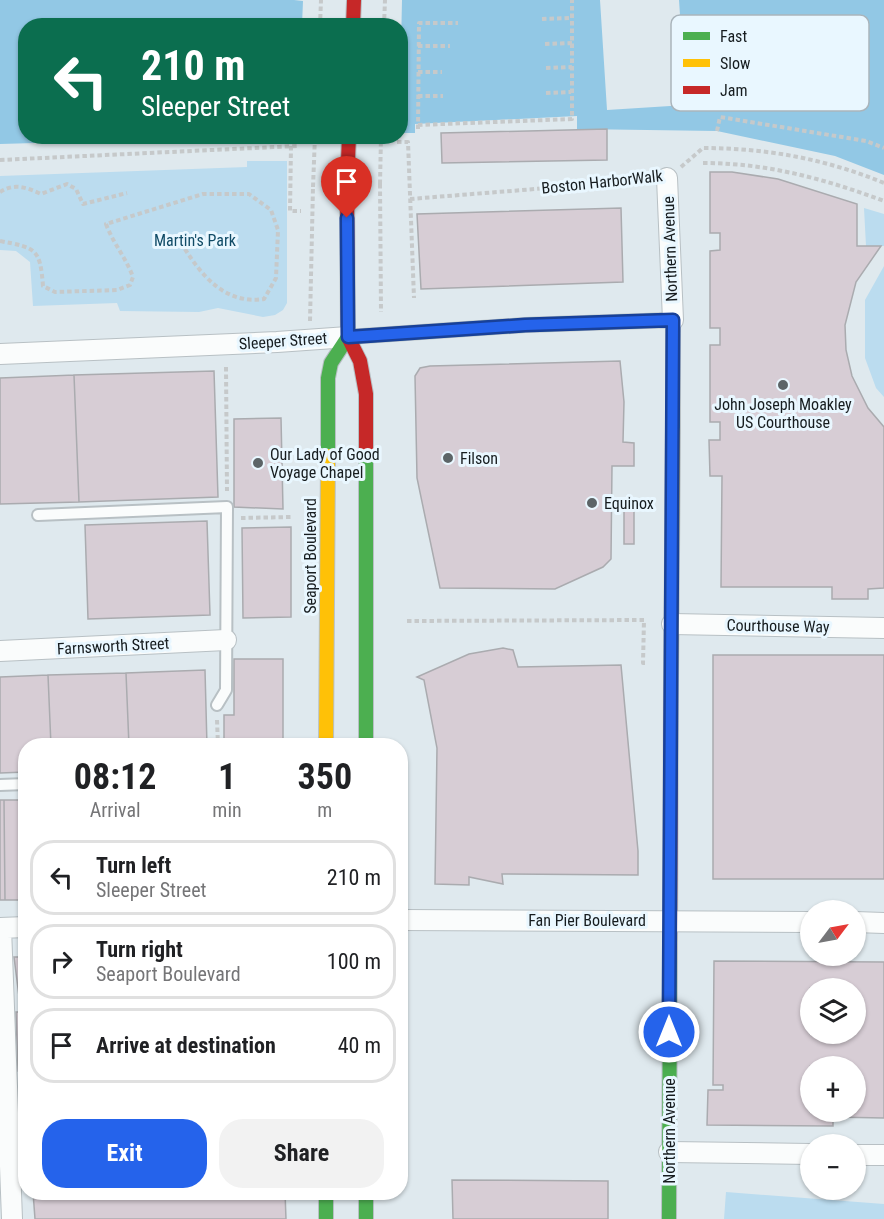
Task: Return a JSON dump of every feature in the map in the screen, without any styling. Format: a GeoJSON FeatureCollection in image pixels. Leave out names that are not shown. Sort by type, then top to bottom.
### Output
{"type":"FeatureCollection","features":[{"type":"Feature","properties":{"kind":"street"},"geometry":{"type":"LineString","coordinates":[[353,18],[354,0]]}},
{"type":"Feature","properties":{"kind":"street"},"geometry":{"type":"LineString","coordinates":[[349,144],[348,337],[360,361],[366,394],[366,738]]}},
{"type":"Feature","properties":{"kind":"street","name":"Northern Avenue"},"geometry":{"type":"LineString","coordinates":[[667,178],[673,320],[669,1219]]}},
{"type":"Feature","properties":{"kind":"street","name":"Sleeper Street"},"geometry":{"type":"LineString","coordinates":[[0,354],[277,342],[525,325],[673,320]]}},
{"type":"Feature","properties":{"kind":"street","name":"Seaport Boulevard"},"geometry":{"type":"LineString","coordinates":[[326,738],[328,378],[331,363],[348,337]]}},
{"type":"Feature","properties":{"kind":"street","name":"Courthouse Way"},"geometry":{"type":"LineString","coordinates":[[672,624],[884,628]]}},
{"type":"Feature","properties":{"kind":"street","name":"Farnsworth Street"},"geometry":{"type":"LineString","coordinates":[[0,651],[226,640]]}},
{"type":"Feature","properties":{"kind":"street","name":"Fan Pier Boulevard"},"geometry":{"type":"LineString","coordinates":[[408,920],[800,922]]}},
{"type":"Feature","properties":{"kind":"street"},"geometry":{"type":"LineString","coordinates":[[866,922],[884,922]]}},
{"type":"Feature","properties":{"kind":"street"},"geometry":{"type":"LineString","coordinates":[[12,1219],[11,1092],[1,928],[18,927]]}},
{"type":"Feature","properties":{"kind":"street"},"geometry":{"type":"LineString","coordinates":[[669,1152],[800,1154]]}},
{"type":"Feature","properties":{"kind":"street"},"geometry":{"type":"LineString","coordinates":[[866,1155],[884,1155]]}},
{"type":"Feature","properties":{"kind":"street"},"geometry":{"type":"LineString","coordinates":[[326,1200],[326,1219]]}},
{"type":"Feature","properties":{"kind":"street"},"geometry":{"type":"LineString","coordinates":[[366,1200],[366,1219]]}},
{"type":"Feature","properties":{"kind":"lane"},"geometry":{"type":"LineString","coordinates":[[38,515],[227,507],[226,690],[217,705]]}},
{"type":"Feature","properties":{"kind":"lane"},"geometry":{"type":"LineString","coordinates":[[0,785],[18,784]]}},
{"type":"Feature","properties":{"kind":"path"},"geometry":{"type":"LineString","coordinates":[[320,18],[321,0]]}},
{"type":"Feature","properties":{"kind":"path"},"geometry":{"type":"LineString","coordinates":[[384,18],[385,0]]}},
{"type":"Feature","properties":{"kind":"path"},"geometry":{"type":"LineString","coordinates":[[458,23],[419,23],[418,127],[572,119],[572,0]]}},
{"type":"Feature","properties":{"kind":"path"},"geometry":{"type":"LineString","coordinates":[[542,19],[572,18]]}},
{"type":"Feature","properties":{"kind":"path"},"geometry":{"type":"LineString","coordinates":[[545,44],[572,43]]}},
{"type":"Feature","properties":{"kind":"path"},"geometry":{"type":"LineString","coordinates":[[418,46],[450,46]]}},
{"type":"Feature","properties":{"kind":"path"},"geometry":{"type":"LineString","coordinates":[[546,68],[572,68]]}},
{"type":"Feature","properties":{"kind":"path"},"geometry":{"type":"LineString","coordinates":[[418,72],[442,72]]}},
{"type":"Feature","properties":{"kind":"path"},"geometry":{"type":"LineString","coordinates":[[546,93],[571,92]]}},
{"type":"Feature","properties":{"kind":"path"},"geometry":{"type":"LineString","coordinates":[[418,96],[443,96]]}},
{"type":"Feature","properties":{"kind":"path"},"geometry":{"type":"LineString","coordinates":[[717,131],[720,117],[866,141],[884,148]]}},
{"type":"Feature","properties":{"kind":"path"},"geometry":{"type":"LineString","coordinates":[[408,142],[414,298]]}},
{"type":"Feature","properties":{"kind":"path"},"geometry":{"type":"LineString","coordinates":[[313,187],[315,144]]}},
{"type":"Feature","properties":{"kind":"path"},"geometry":{"type":"LineString","coordinates":[[381,144],[381,298]]}},
{"type":"Feature","properties":{"kind":"path"},"geometry":{"type":"LineString","coordinates":[[291,146],[290,211],[301,211]]}},
{"type":"Feature","properties":{"kind":"path"},"geometry":{"type":"LineString","coordinates":[[0,160],[297,146]]}},
{"type":"Feature","properties":{"kind":"path","name":"Boston HarborWalk"},"geometry":{"type":"LineString","coordinates":[[411,199],[667,178],[704,147],[793,155],[848,170],[884,183]]}},
{"type":"Feature","properties":{"kind":"path"},"geometry":{"type":"LineString","coordinates":[[703,163],[776,168],[842,186],[884,201]]}},
{"type":"Feature","properties":{"kind":"path"},"geometry":{"type":"LineString","coordinates":[[0,192],[13,186],[29,188],[41,194],[67,184],[76,189],[83,204],[127,193]]}},
{"type":"Feature","properties":{"kind":"path"},"geometry":{"type":"LineString","coordinates":[[0,241],[31,248],[40,258],[43,286],[55,292],[117,290],[130,285],[133,277],[106,224],[203,194],[249,194],[271,210],[278,230],[276,278],[264,299],[249,301],[222,291],[205,278],[183,246],[159,245]]}},
{"type":"Feature","properties":{"kind":"path"},"geometry":{"type":"LineString","coordinates":[[226,367],[227,507]]}},
{"type":"Feature","properties":{"kind":"path"},"geometry":{"type":"LineString","coordinates":[[227,519],[291,517]]}},
{"type":"Feature","properties":{"kind":"path"},"geometry":{"type":"LineString","coordinates":[[407,621],[644,620],[643,663],[671,664]]}},
{"type":"Feature","properties":{"kind":"path"},"geometry":{"type":"LineString","coordinates":[[217,705],[218,738]]}},
{"type":"Feature","properties":{"kind":"green space","name":"Martin's Park"},"geometry":{"type":"Polygon","coordinates":[[[247,161],[287,161],[287,303],[283,310],[275,315],[263,317],[218,308],[199,312],[120,311],[117,303],[33,306],[30,262],[16,251],[0,250],[0,176],[247,167],[247,161]]]}},
{"type":"Feature","properties":{"kind":"green space"},"geometry":{"type":"Polygon","coordinates":[[[864,208],[884,214],[884,246],[866,246],[864,208]]]}},
{"type":"Feature","properties":{"kind":"green space"},"geometry":{"type":"Polygon","coordinates":[[[884,266],[884,397],[876,388],[865,358],[865,300],[884,266]]]}},
{"type":"Feature","properties":{"kind":"green space"},"geometry":{"type":"Polygon","coordinates":[[[726,1192],[800,1198],[800,1200],[884,1204],[884,1219],[724,1219],[726,1192]]]}},
{"type":"Feature","properties":{"kind":"shaded area"},"geometry":{"type":"Polygon","coordinates":[[[0,0],[884,0],[884,175],[835,156],[717,131],[577,129],[577,116],[415,124],[415,133],[408,133],[408,18],[18,18],[18,144],[115,144],[0,149],[0,0]]]}},
{"type":"Feature","properties":{"kind":"pier"},"geometry":{"type":"Polygon","coordinates":[[[294,0],[402,0],[402,18],[302,18],[303,1],[294,0]]]}},
{"type":"Feature","properties":{"kind":"pier"},"geometry":{"type":"Polygon","coordinates":[[[600,0],[679,0],[680,15],[671,15],[671,106],[607,110],[600,0]]]}},
{"type":"Feature","properties":{"kind":"pier"},"geometry":{"type":"Polygon","coordinates":[[[18,143],[170,144],[0,152],[0,144],[18,143]]]}},
{"type":"Feature","properties":{"kind":"building"},"geometry":{"type":"Polygon","coordinates":[[[607,129],[607,160],[442,163],[441,133],[607,129]]]}},
{"type":"Feature","properties":{"kind":"building","name":"John Joseph Moakley US Courthouse"},"geometry":{"type":"Polygon","coordinates":[[[710,172],[732,172],[778,179],[857,204],[857,246],[881,246],[856,282],[845,325],[846,350],[852,376],[868,408],[884,427],[884,588],[868,589],[868,599],[832,599],[832,587],[721,587],[722,476],[710,476],[709,440],[720,440],[720,422],[710,422],[710,345],[720,345],[720,328],[710,328],[710,251],[720,250],[720,233],[710,233],[710,172]]]}},
{"type":"Feature","properties":{"kind":"building"},"geometry":{"type":"Polygon","coordinates":[[[621,208],[623,282],[421,289],[417,214],[621,208]]]}},
{"type":"Feature","properties":{"kind":"building"},"geometry":{"type":"Polygon","coordinates":[[[620,361],[624,402],[623,442],[634,443],[634,466],[612,466],[611,559],[603,567],[555,589],[440,588],[417,478],[415,376],[420,368],[620,361]]]}},
{"type":"Feature","properties":{"kind":"building"},"geometry":{"type":"Polygon","coordinates":[[[214,371],[218,497],[79,502],[74,375],[214,371]]]}},
{"type":"Feature","properties":{"kind":"building"},"geometry":{"type":"Polygon","coordinates":[[[74,375],[79,502],[0,504],[0,378],[74,375]]]}},
{"type":"Feature","properties":{"kind":"building","name":"Our Lady of Good Voyage Chapel"},"geometry":{"type":"Polygon","coordinates":[[[281,418],[283,509],[234,507],[234,419],[281,418]]]}},
{"type":"Feature","properties":{"kind":"building"},"geometry":{"type":"Polygon","coordinates":[[[624,507],[634,507],[634,544],[624,544],[624,507]]]}},
{"type":"Feature","properties":{"kind":"building"},"geometry":{"type":"Polygon","coordinates":[[[207,521],[210,615],[88,619],[85,525],[207,521]]]}},
{"type":"Feature","properties":{"kind":"building"},"geometry":{"type":"Polygon","coordinates":[[[291,527],[291,617],[243,618],[242,528],[291,527]]]}},
{"type":"Feature","properties":{"kind":"building"},"geometry":{"type":"Polygon","coordinates":[[[503,648],[513,650],[518,667],[621,665],[638,851],[638,875],[502,874],[503,884],[469,877],[469,885],[435,884],[437,748],[424,680],[417,677],[469,654],[503,648]]]}},
{"type":"Feature","properties":{"kind":"building"},"geometry":{"type":"Polygon","coordinates":[[[713,655],[884,655],[884,879],[713,879],[713,655]]]}},
{"type":"Feature","properties":{"kind":"building"},"geometry":{"type":"Polygon","coordinates":[[[234,659],[283,659],[283,738],[224,738],[224,715],[234,715],[234,659]]]}},
{"type":"Feature","properties":{"kind":"building"},"geometry":{"type":"Polygon","coordinates":[[[205,670],[207,738],[129,738],[126,673],[205,670]]]}},
{"type":"Feature","properties":{"kind":"building"},"geometry":{"type":"Polygon","coordinates":[[[126,673],[129,738],[51,738],[48,675],[126,673]]]}},
{"type":"Feature","properties":{"kind":"building"},"geometry":{"type":"Polygon","coordinates":[[[48,675],[51,738],[18,738],[18,772],[0,773],[0,677],[48,675]]]}},
{"type":"Feature","properties":{"kind":"building"},"geometry":{"type":"Polygon","coordinates":[[[0,800],[4,800],[5,900],[0,900],[0,800]]]}},
{"type":"Feature","properties":{"kind":"building"},"geometry":{"type":"Polygon","coordinates":[[[4,800],[18,800],[18,900],[5,900],[4,800]]]}},
{"type":"Feature","properties":{"kind":"building"},"geometry":{"type":"Polygon","coordinates":[[[14,957],[18,957],[18,988],[14,957]]]}},
{"type":"Feature","properties":{"kind":"building"},"geometry":{"type":"Polygon","coordinates":[[[714,961],[800,962],[800,966],[866,966],[866,962],[884,962],[884,1118],[866,1118],[866,1056],[800,1056],[800,1122],[833,1122],[833,1126],[707,1125],[708,1090],[723,1090],[723,1085],[713,1085],[714,961]]]}},
{"type":"Feature","properties":{"kind":"building"},"geometry":{"type":"Polygon","coordinates":[[[16,1012],[18,1012],[18,1071],[16,1012]]]}},
{"type":"Feature","properties":{"kind":"building"},"geometry":{"type":"Polygon","coordinates":[[[452,1180],[608,1181],[608,1219],[453,1219],[452,1180]]]}},
{"type":"Feature","properties":{"kind":"building"},"geometry":{"type":"Polygon","coordinates":[[[34,1200],[285,1200],[286,1219],[35,1219],[34,1200]]]}},
{"type":"Feature","properties":{"kind":"traffic: fast"},"geometry":{"type":"LineString","coordinates":[[348,337],[525,325],[673,320],[673,431]]}},
{"type":"Feature","properties":{"kind":"traffic: fast"},"geometry":{"type":"LineString","coordinates":[[328,456],[328,378],[331,363],[348,337]]}},
{"type":"Feature","properties":{"kind":"traffic: fast"},"geometry":{"type":"LineString","coordinates":[[366,450],[366,738]]}},
{"type":"Feature","properties":{"kind":"traffic: fast"},"geometry":{"type":"LineString","coordinates":[[669,1219],[670,947]]}},
{"type":"Feature","properties":{"kind":"traffic: fast"},"geometry":{"type":"LineString","coordinates":[[326,1200],[326,1219]]}},
{"type":"Feature","properties":{"kind":"traffic: fast"},"geometry":{"type":"LineString","coordinates":[[366,1200],[366,1219]]}},
{"type":"Feature","properties":{"kind":"traffic: slow"},"geometry":{"type":"LineString","coordinates":[[671,679],[673,431]]}},
{"type":"Feature","properties":{"kind":"traffic: slow"},"geometry":{"type":"LineString","coordinates":[[326,738],[328,456]]}},
{"type":"Feature","properties":{"kind":"traffic: jam"},"geometry":{"type":"LineString","coordinates":[[353,18],[354,0]]}},
{"type":"Feature","properties":{"kind":"traffic: jam"},"geometry":{"type":"LineString","coordinates":[[347,185],[349,144]]}},
{"type":"Feature","properties":{"kind":"traffic: jam"},"geometry":{"type":"LineString","coordinates":[[347,185],[348,337],[360,361],[366,394],[366,450]]}},
{"type":"Feature","properties":{"kind":"traffic: jam"},"geometry":{"type":"LineString","coordinates":[[670,947],[671,679]]}},
{"type":"Feature","properties":{"kind":"place","name":"John Joseph Moakley US Courthouse"},"geometry":{"type":"Point","coordinates":[783,385]}},
{"type":"Feature","properties":{"kind":"place","name":"Filson"},"geometry":{"type":"Point","coordinates":[448,458]}},
{"type":"Feature","properties":{"kind":"place","name":"Our Lady of Good Voyage Chapel"},"geometry":{"type":"Point","coordinates":[258,463]}},
{"type":"Feature","properties":{"kind":"place","name":"Equinox"},"geometry":{"type":"Point","coordinates":[592,503]}},
{"type":"Feature","properties":{"kind":"route"},"geometry":{"type":"LineString","coordinates":[[347,218],[348,337],[525,325],[673,320],[669,1032]]}}]}
